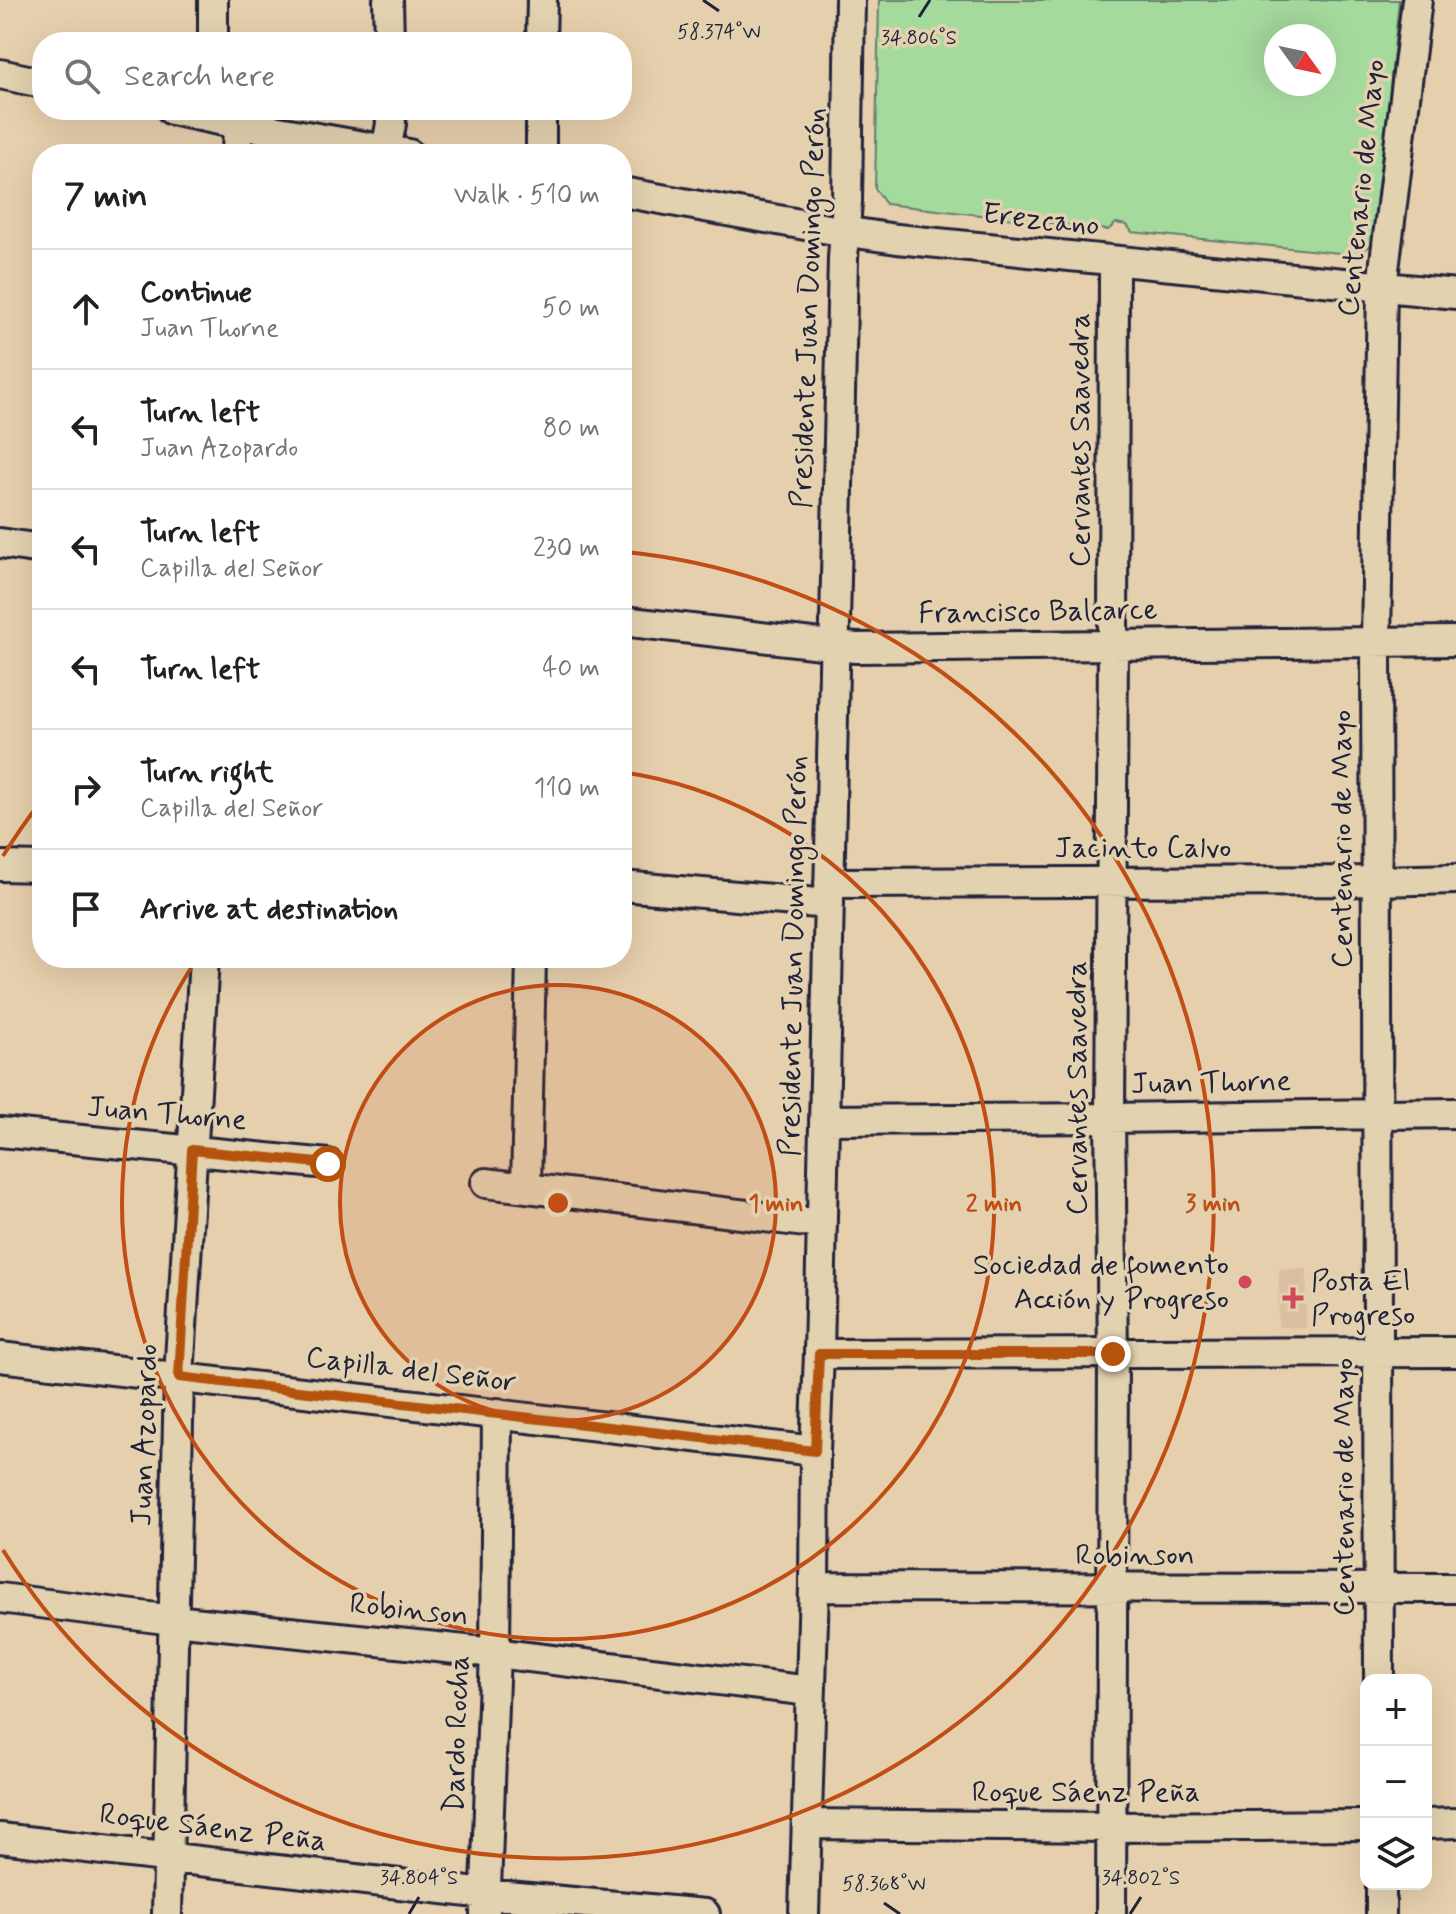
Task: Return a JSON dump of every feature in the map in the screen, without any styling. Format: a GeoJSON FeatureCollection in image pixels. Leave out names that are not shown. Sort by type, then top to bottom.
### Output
{"type":"FeatureCollection","features":[{"type":"Feature","properties":{"kind":"street"},"geometry":{"type":"LineString","coordinates":[[213,0],[213,32]]}},
{"type":"Feature","properties":{"kind":"street"},"geometry":{"type":"LineString","coordinates":[[388,0],[389,32]]}},
{"type":"Feature","properties":{"kind":"street"},"geometry":{"type":"LineString","coordinates":[[541,32],[542,0]]}},
{"type":"Feature","properties":{"kind":"street","name":"Presidente Juan Domingo Perón"},"geometry":{"type":"LineString","coordinates":[[804,1914],[850,0]]}},
{"type":"Feature","properties":{"kind":"street","name":"Centenario de Mayo"},"geometry":{"type":"LineString","coordinates":[[1379,1674],[1376,642],[1382,286],[1417,0]]}},
{"type":"Feature","properties":{"kind":"street"},"geometry":{"type":"LineString","coordinates":[[0,74],[32,81]]}},
{"type":"Feature","properties":{"kind":"street"},"geometry":{"type":"LineString","coordinates":[[222,120],[233,144]]}},
{"type":"Feature","properties":{"kind":"street"},"geometry":{"type":"LineString","coordinates":[[236,120],[357,144]]}},
{"type":"Feature","properties":{"kind":"street"},"geometry":{"type":"LineString","coordinates":[[391,120],[395,144]]}},
{"type":"Feature","properties":{"kind":"street"},"geometry":{"type":"LineString","coordinates":[[541,120],[541,144]]}},
{"type":"Feature","properties":{"kind":"street","name":"Erezcano"},"geometry":{"type":"LineString","coordinates":[[632,194],[846,232],[1456,294]]}},
{"type":"Feature","properties":{"kind":"street","name":"Cervantes Saavedra"},"geometry":{"type":"LineString","coordinates":[[1111,1914],[1113,1354],[1110,881],[1114,261]]}},
{"type":"Feature","properties":{"kind":"street"},"geometry":{"type":"LineString","coordinates":[[0,543],[32,548]]}},
{"type":"Feature","properties":{"kind":"street","name":"Francisco Balcarce"},"geometry":{"type":"LineString","coordinates":[[632,622],[856,648],[1456,641]]}},
{"type":"Feature","properties":{"kind":"street"},"geometry":{"type":"LineString","coordinates":[[0,866],[32,867]]}},
{"type":"Feature","properties":{"kind":"street","name":"Jacinto Calvo"},"geometry":{"type":"LineString","coordinates":[[632,886],[829,894],[1110,881],[1456,879]]}},
{"type":"Feature","properties":{"kind":"street","name":"Juan Azopardo"},"geometry":{"type":"LineString","coordinates":[[167,1914],[179,1377],[203,968]]}},
{"type":"Feature","properties":{"kind":"street"},"geometry":{"type":"LineString","coordinates":[[526,1188],[531,968]]}},
{"type":"Feature","properties":{"kind":"street","name":"Juan Thorne"},"geometry":{"type":"LineString","coordinates":[[824,1120],[1456,1113]]}},
{"type":"Feature","properties":{"kind":"street","name":"Juan Thorne"},"geometry":{"type":"LineString","coordinates":[[0,1132],[328,1164]]}},
{"type":"Feature","properties":{"kind":"street"},"geometry":{"type":"LineString","coordinates":[[486,1183],[822,1224]]}},
{"type":"Feature","properties":{"kind":"street"},"geometry":{"type":"LineString","coordinates":[[819,1354],[1456,1352]]}},
{"type":"Feature","properties":{"kind":"street","name":"Capilla del Señor"},"geometry":{"type":"LineString","coordinates":[[0,1357],[815,1451]]}},
{"type":"Feature","properties":{"kind":"street","name":"Dardo Rocha"},"geometry":{"type":"LineString","coordinates":[[485,1904],[495,1653],[497,1413]]}},
{"type":"Feature","properties":{"kind":"street","name":"Robinson"},"geometry":{"type":"LineString","coordinates":[[814,1587],[1456,1588]]}},
{"type":"Feature","properties":{"kind":"street","name":"Robinson"},"geometry":{"type":"LineString","coordinates":[[0,1598],[810,1691]]}},
{"type":"Feature","properties":{"kind":"street"},"geometry":{"type":"LineString","coordinates":[[1432,1824],[1456,1823]]}},
{"type":"Feature","properties":{"kind":"street","name":"Roque Sáenz Peña"},"geometry":{"type":"LineString","coordinates":[[807,1824],[1110,1827],[1360,1825]]}},
{"type":"Feature","properties":{"kind":"street","name":"Roque Sáenz Peña"},"geometry":{"type":"LineString","coordinates":[[0,1838],[168,1857],[485,1904],[705,1914]]}},
{"type":"Feature","properties":{"kind":"street"},"geometry":{"type":"LineString","coordinates":[[1381,1890],[1381,1914]]}},
{"type":"Feature","properties":{"kind":"shaded area","name":"Posta El Progreso"},"geometry":{"type":"Polygon","coordinates":[[[1279,1269],[1307,1269],[1306,1328],[1278,1327],[1279,1269]]]}},
{"type":"Feature","properties":{"kind":"green space"},"geometry":{"type":"Polygon","coordinates":[[[879,0],[1399,0],[1375,241],[1359,255],[1132,232],[1127,225],[1116,223],[1108,230],[886,204],[875,189],[879,0]]]}},
{"type":"Feature","properties":{"kind":"place","name":"Sociedad de fomento Acción y Progreso"},"geometry":{"type":"Point","coordinates":[1245,1282]}},
{"type":"Feature","properties":{"kind":"place","name":"Posta El Progreso"},"geometry":{"type":"Point","coordinates":[1293,1298]}},
{"type":"Feature","properties":{"kind":"route"},"geometry":{"type":"LineString","coordinates":[[328,1164],[192,1150],[179,1377],[815,1451],[819,1354],[1113,1354]]}}]}
